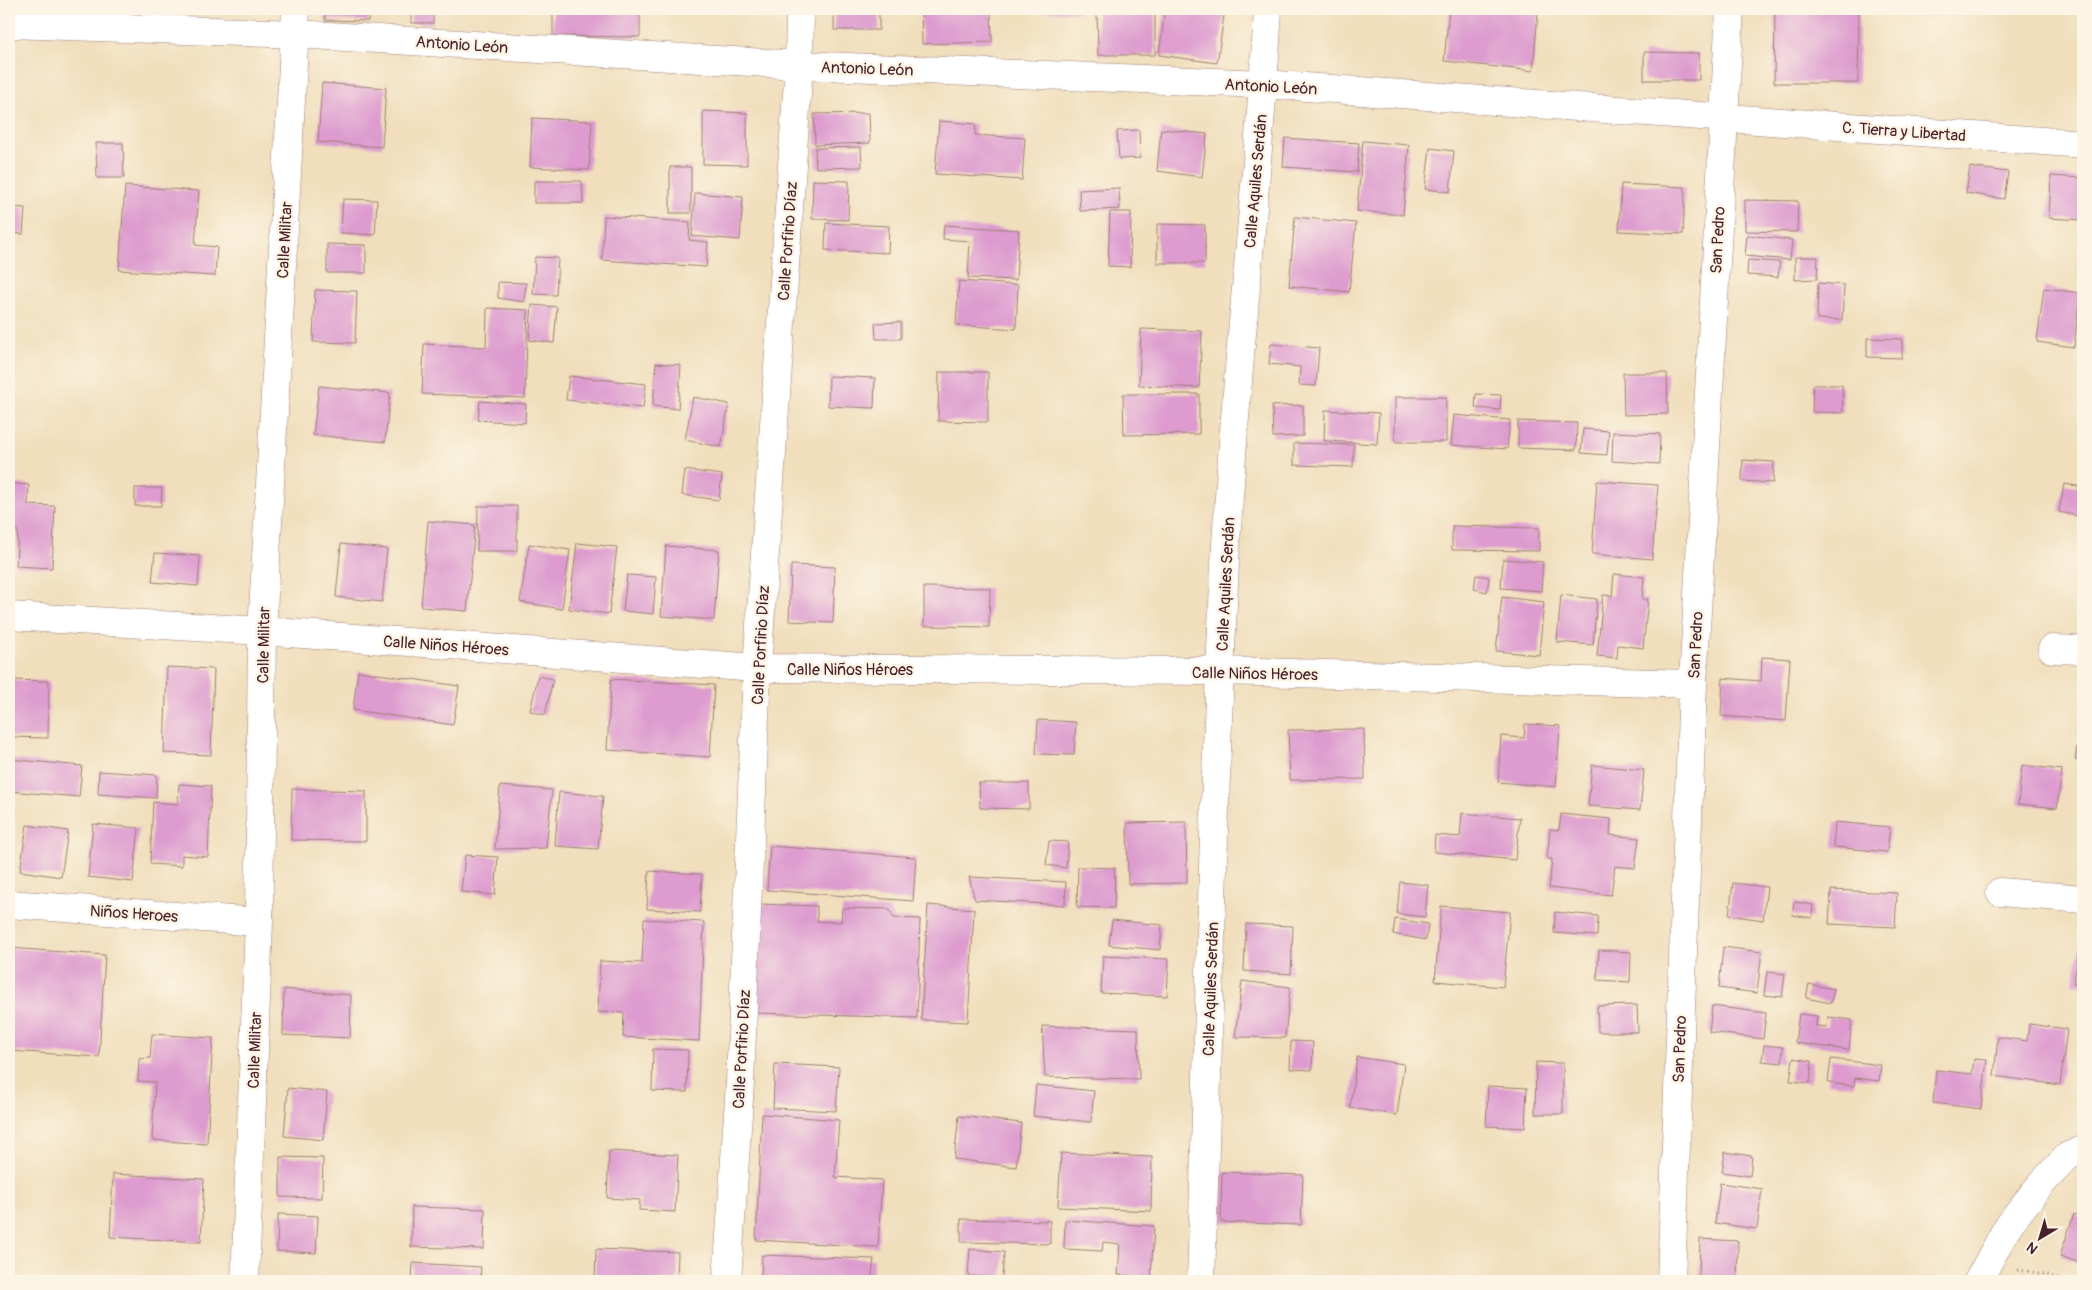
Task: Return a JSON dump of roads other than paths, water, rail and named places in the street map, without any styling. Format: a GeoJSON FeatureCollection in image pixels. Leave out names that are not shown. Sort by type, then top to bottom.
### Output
{"type":"FeatureCollection","features":[{"type":"Feature","properties":{"kind":"street","name":"Calle Porfirio Díaz"},"geometry":{"type":"LineString","coordinates":[[727,1281],[740,1083],[757,668],[799,65],[800,9]]}},
{"type":"Feature","properties":{"kind":"street","name":"Calle Aquiles Serdán"},"geometry":{"type":"LineString","coordinates":[[1201,1281],[1220,671],[1226,541],[1248,257],[1264,84],[1268,9]]}},
{"type":"Feature","properties":{"kind":"street","name":"San Pedro"},"geometry":{"type":"LineString","coordinates":[[1671,1281],[1693,684],[1730,9]]}},
{"type":"Feature","properties":{"kind":"street","name":"Antonio León"},"geometry":{"type":"LineString","coordinates":[[9,24],[296,21],[799,65],[1264,84],[1724,118]]}},
{"type":"Feature","properties":{"kind":"street","name":"Calle Militar"},"geometry":{"type":"LineString","coordinates":[[244,1281],[259,922],[262,631],[296,21]]}},
{"type":"Feature","properties":{"kind":"street","name":"C. Tierra y Libertad"},"geometry":{"type":"LineString","coordinates":[[1724,118],[2083,144]]}},
{"type":"Feature","properties":{"kind":"street","name":"Calle Niños Héroes"},"geometry":{"type":"LineString","coordinates":[[9,616],[262,631],[757,668],[1220,671],[1693,684]]}},
{"type":"Feature","properties":{"kind":"street"},"geometry":{"type":"LineString","coordinates":[[2052,649],[2083,650]]}},
{"type":"Feature","properties":{"kind":"street"},"geometry":{"type":"LineString","coordinates":[[2000,892],[2083,899]]}},
{"type":"Feature","properties":{"kind":"street","name":"Niños Heroes"},"geometry":{"type":"LineString","coordinates":[[9,904],[259,922]]}},
{"type":"Feature","properties":{"kind":"street"},"geometry":{"type":"LineString","coordinates":[[1983,1273],[2009,1224],[2041,1184],[2068,1156],[2083,1150]]}}]}
